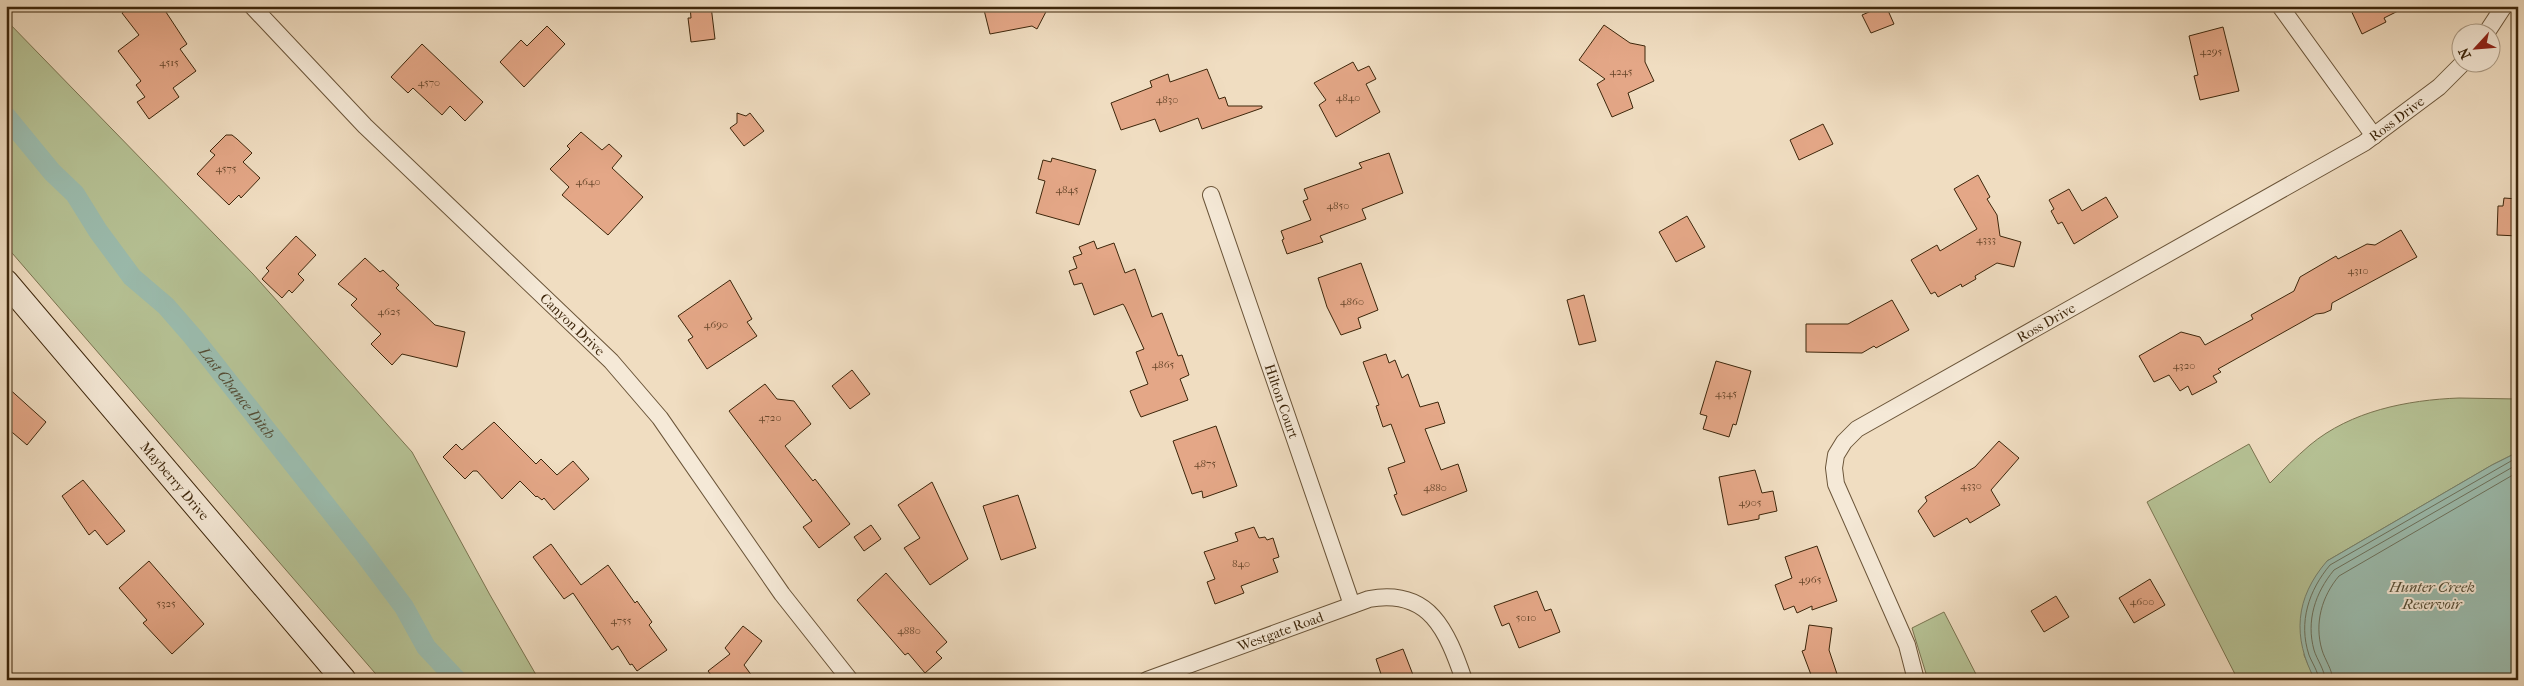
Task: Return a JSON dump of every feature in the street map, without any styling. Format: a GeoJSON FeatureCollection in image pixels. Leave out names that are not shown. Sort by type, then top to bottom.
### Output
{"type":"FeatureCollection","features":[{"type":"Feature","properties":{"kind":"main road","name":"Mayberry Drive"},"geometry":{"type":"LineString","coordinates":[[6,282],[344,680]]}},
{"type":"Feature","properties":{"kind":"street","name":"Canyon Drive"},"geometry":{"type":"LineString","coordinates":[[252,6],[365,126],[612,361],[660,418],[782,594],[850,680]]}},
{"type":"Feature","properties":{"kind":"street"},"geometry":{"type":"LineString","coordinates":[[2280,6],[2374,136]]}},
{"type":"Feature","properties":{"kind":"street"},"geometry":{"type":"LineString","coordinates":[[2494,22],[2504,6]]}},
{"type":"Feature","properties":{"kind":"street","name":"Ross Drive"},"geometry":{"type":"LineString","coordinates":[[1916,680],[1903,637],[1836,484],[1834,468],[1836,455],[1844,442],[1857,429],[1901,403],[2226,222],[2374,136],[2439,87],[2454,72]]}},
{"type":"Feature","properties":{"kind":"street","name":"Hilton Court"},"geometry":{"type":"LineString","coordinates":[[1211,195],[1352,605]]}},
{"type":"Feature","properties":{"kind":"street","name":"Westgate Road"},"geometry":{"type":"LineString","coordinates":[[1147,680],[1352,605],[1383,597],[1400,597],[1416,602],[1438,622],[1448,638],[1464,680]]}},
{"type":"Feature","properties":{"kind":"green space"},"geometry":{"type":"Polygon","coordinates":[[[6,20],[253,274],[412,452],[539,680],[381,680],[6,246],[6,20]]]}},
{"type":"Feature","properties":{"kind":"green space"},"geometry":{"type":"Polygon","coordinates":[[[2459,398],[2518,399],[2518,452],[2492,465],[2327,561],[2304,655],[2315,680],[2238,680],[2147,502],[2249,444],[2270,483],[2310,445],[2326,433],[2343,424],[2361,416],[2400,405],[2420,401],[2459,398]]]}},
{"type":"Feature","properties":{"kind":"green space"},"geometry":{"type":"Polygon","coordinates":[[[1944,612],[1979,680],[1928,680],[1912,628],[1944,612]]]}},
{"type":"Feature","properties":{"kind":"water","name":"Hunter Creek Reservoir"},"geometry":{"type":"Polygon","coordinates":[[[2518,452],[2518,680],[2315,680],[2303,648],[2300,618],[2308,589],[2327,561],[2492,465],[2518,452]]]}},
{"type":"Feature","properties":{"kind":"building"},"geometry":{"type":"Polygon","coordinates":[[[131,6],[162,6],[187,44],[180,49],[196,71],[173,88],[179,97],[149,119],[137,102],[145,97],[136,85],[141,81],[118,51],[139,35],[122,13],[131,6]]]}},
{"type":"Feature","properties":{"kind":"building"},"geometry":{"type":"Polygon","coordinates":[[[690,6],[711,6],[715,39],[691,42],[688,18],[691,18],[690,6]]]}},
{"type":"Feature","properties":{"kind":"building"},"geometry":{"type":"Polygon","coordinates":[[[983,6],[1049,6],[1037,29],[1032,26],[990,34],[983,6]]]}},
{"type":"Feature","properties":{"kind":"building"},"geometry":{"type":"Polygon","coordinates":[[[1886,6],[1894,24],[1871,33],[1862,15],[1886,6]]]}},
{"type":"Feature","properties":{"kind":"building"},"geometry":{"type":"Polygon","coordinates":[[[2349,6],[2408,6],[2384,18],[2386,22],[2362,34],[2349,6]]]}},
{"type":"Feature","properties":{"kind":"building"},"geometry":{"type":"Polygon","coordinates":[[[1604,25],[1630,43],[1645,46],[1645,62],[1654,81],[1628,93],[1633,108],[1612,117],[1597,84],[1605,79],[1579,60],[1604,25]]]}},
{"type":"Feature","properties":{"kind":"building"},"geometry":{"type":"Polygon","coordinates":[[[547,26],[565,44],[524,87],[500,62],[521,40],[527,46],[547,26]]]}},
{"type":"Feature","properties":{"kind":"building"},"geometry":{"type":"Polygon","coordinates":[[[2223,27],[2239,91],[2200,100],[2194,76],[2198,75],[2189,36],[2223,27]]]}},
{"type":"Feature","properties":{"kind":"building"},"geometry":{"type":"Polygon","coordinates":[[[422,44],[483,102],[465,121],[450,106],[442,115],[413,88],[408,93],[391,77],[422,44]]]}},
{"type":"Feature","properties":{"kind":"building"},"geometry":{"type":"Polygon","coordinates":[[[1353,62],[1358,71],[1369,66],[1376,79],[1366,84],[1380,112],[1336,137],[1319,105],[1326,100],[1314,83],[1353,62]]]}},
{"type":"Feature","properties":{"kind":"building"},"geometry":{"type":"Polygon","coordinates":[[[1207,69],[1219,99],[1225,97],[1228,106],[1262,106],[1262,108],[1202,129],[1198,118],[1160,132],[1155,119],[1121,130],[1111,103],[1152,87],[1150,81],[1168,74],[1170,82],[1207,69]]]}},
{"type":"Feature","properties":{"kind":"building"},"geometry":{"type":"Polygon","coordinates":[[[737,113],[746,116],[750,113],[764,131],[744,146],[730,128],[737,123],[737,113]]]}},
{"type":"Feature","properties":{"kind":"building"},"geometry":{"type":"Polygon","coordinates":[[[1823,124],[1833,144],[1799,160],[1790,140],[1823,124]]]}},
{"type":"Feature","properties":{"kind":"building"},"geometry":{"type":"Polygon","coordinates":[[[581,132],[602,150],[609,144],[622,156],[612,168],[643,197],[608,235],[562,195],[569,187],[550,169],[570,149],[567,146],[581,132]]]}},
{"type":"Feature","properties":{"kind":"building"},"geometry":{"type":"Polygon","coordinates":[[[226,135],[232,135],[252,153],[243,162],[260,178],[241,198],[239,195],[229,205],[197,174],[215,155],[210,151],[226,135]]]}},
{"type":"Feature","properties":{"kind":"building"},"geometry":{"type":"Polygon","coordinates":[[[1389,153],[1403,193],[1362,209],[1366,219],[1320,236],[1323,242],[1287,254],[1281,231],[1311,220],[1303,201],[1308,199],[1304,189],[1362,168],[1359,163],[1389,153]]]}},
{"type":"Feature","properties":{"kind":"building"},"geometry":{"type":"Polygon","coordinates":[[[1052,158],[1096,170],[1079,225],[1036,213],[1045,181],[1038,179],[1043,160],[1051,162],[1052,158]]]}},
{"type":"Feature","properties":{"kind":"building"},"geometry":{"type":"Polygon","coordinates":[[[1978,175],[1990,197],[1987,199],[1997,215],[2000,236],[2021,242],[2014,267],[1997,263],[1975,276],[1976,279],[1962,287],[1961,284],[1938,297],[1935,292],[1931,294],[1911,260],[1937,245],[1940,251],[1977,229],[1954,189],[1978,175]]]}},
{"type":"Feature","properties":{"kind":"building"},"geometry":{"type":"Polygon","coordinates":[[[2069,189],[2082,211],[2106,197],[2118,217],[2074,244],[2062,222],[2058,224],[2051,211],[2054,209],[2049,200],[2069,189]]]}},
{"type":"Feature","properties":{"kind":"building"},"geometry":{"type":"Polygon","coordinates":[[[2504,198],[2518,199],[2518,236],[2497,235],[2498,206],[2503,206],[2504,198]]]}},
{"type":"Feature","properties":{"kind":"building"},"geometry":{"type":"Polygon","coordinates":[[[1687,216],[1705,247],[1676,262],[1659,232],[1687,216]]]}},
{"type":"Feature","properties":{"kind":"building"},"geometry":{"type":"Polygon","coordinates":[[[2401,230],[2417,257],[2332,303],[2331,310],[2316,314],[2218,369],[2221,372],[2213,376],[2217,382],[2192,395],[2188,386],[2180,391],[2169,375],[2154,382],[2139,356],[2181,332],[2200,337],[2205,345],[2253,319],[2251,315],[2294,291],[2300,277],[2336,256],[2338,259],[2367,244],[2375,245],[2401,230]]]}},
{"type":"Feature","properties":{"kind":"building"},"geometry":{"type":"Polygon","coordinates":[[[296,236],[316,255],[298,274],[304,280],[292,293],[289,290],[282,298],[262,279],[269,271],[266,268],[296,236]]]}},
{"type":"Feature","properties":{"kind":"building"},"geometry":{"type":"Polygon","coordinates":[[[1094,241],[1097,249],[1114,243],[1125,273],[1135,269],[1152,317],[1162,313],[1178,356],[1182,355],[1189,375],[1180,379],[1188,400],[1141,417],[1130,391],[1148,384],[1136,352],[1144,349],[1125,307],[1123,304],[1094,315],[1082,283],[1074,285],[1069,271],[1077,268],[1073,257],[1082,254],[1079,247],[1094,241]]]}},
{"type":"Feature","properties":{"kind":"building"},"geometry":{"type":"Polygon","coordinates":[[[365,258],[380,272],[383,270],[399,285],[396,288],[435,325],[465,332],[457,367],[402,354],[392,365],[371,344],[381,334],[351,305],[357,299],[338,284],[365,258]]]}},
{"type":"Feature","properties":{"kind":"building"},"geometry":{"type":"Polygon","coordinates":[[[1361,263],[1378,310],[1358,318],[1361,328],[1341,335],[1327,307],[1318,278],[1361,263]]]}},
{"type":"Feature","properties":{"kind":"building"},"geometry":{"type":"Polygon","coordinates":[[[730,280],[752,319],[747,322],[757,336],[707,369],[688,340],[693,337],[678,316],[730,280]]]}},
{"type":"Feature","properties":{"kind":"building"},"geometry":{"type":"Polygon","coordinates":[[[1584,295],[1596,341],[1579,345],[1567,300],[1584,295]]]}},
{"type":"Feature","properties":{"kind":"building"},"geometry":{"type":"Polygon","coordinates":[[[1892,300],[1909,330],[1876,348],[1874,346],[1862,353],[1806,352],[1806,324],[1848,324],[1892,300]]]}},
{"type":"Feature","properties":{"kind":"building"},"geometry":{"type":"Polygon","coordinates":[[[1386,354],[1389,363],[1395,360],[1402,378],[1408,374],[1420,407],[1438,402],[1445,423],[1425,429],[1441,470],[1458,464],[1467,491],[1405,515],[1402,515],[1394,495],[1397,494],[1388,468],[1405,462],[1391,424],[1383,427],[1376,406],[1379,405],[1363,362],[1386,354]]]}},
{"type":"Feature","properties":{"kind":"building"},"geometry":{"type":"Polygon","coordinates":[[[1716,361],[1751,371],[1736,425],[1733,424],[1729,437],[1703,429],[1707,416],[1700,414],[1716,361]]]}},
{"type":"Feature","properties":{"kind":"building"},"geometry":{"type":"Polygon","coordinates":[[[852,370],[870,394],[850,409],[832,386],[852,370]]]}},
{"type":"Feature","properties":{"kind":"building"},"geometry":{"type":"Polygon","coordinates":[[[765,384],[777,399],[794,401],[811,424],[785,446],[813,481],[815,479],[850,524],[819,548],[803,527],[812,521],[729,411],[765,384]]]}},
{"type":"Feature","properties":{"kind":"building"},"geometry":{"type":"Polygon","coordinates":[[[6,386],[46,422],[27,445],[6,427],[6,386]]]}},
{"type":"Feature","properties":{"kind":"building"},"geometry":{"type":"Polygon","coordinates":[[[494,422],[536,464],[541,459],[557,475],[573,461],[589,479],[554,510],[544,498],[542,500],[536,497],[520,481],[502,499],[477,471],[473,471],[465,479],[443,457],[456,444],[462,450],[494,422]]]}},
{"type":"Feature","properties":{"kind":"building"},"geometry":{"type":"Polygon","coordinates":[[[1216,426],[1237,486],[1203,498],[1202,491],[1192,494],[1173,441],[1216,426]]]}},
{"type":"Feature","properties":{"kind":"building"},"geometry":{"type":"Polygon","coordinates":[[[1999,441],[2019,458],[1991,490],[2000,505],[1970,523],[1967,518],[1934,537],[1918,511],[1927,501],[1925,497],[1975,467],[1999,441]]]}},
{"type":"Feature","properties":{"kind":"building"},"geometry":{"type":"Polygon","coordinates":[[[1755,470],[1762,493],[1773,491],[1777,511],[1759,515],[1759,519],[1728,525],[1719,477],[1755,470]]]}},
{"type":"Feature","properties":{"kind":"building"},"geometry":{"type":"Polygon","coordinates":[[[83,480],[125,531],[107,545],[95,530],[89,535],[62,496],[83,480]]]}},
{"type":"Feature","properties":{"kind":"building"},"geometry":{"type":"Polygon","coordinates":[[[932,482],[968,559],[930,585],[904,548],[920,538],[898,505],[932,482]]]}},
{"type":"Feature","properties":{"kind":"building"},"geometry":{"type":"Polygon","coordinates":[[[1018,495],[1036,548],[1001,560],[983,506],[1018,495]]]}},
{"type":"Feature","properties":{"kind":"building"},"geometry":{"type":"Polygon","coordinates":[[[871,525],[881,539],[864,551],[854,537],[871,525]]]}},
{"type":"Feature","properties":{"kind":"building"},"geometry":{"type":"Polygon","coordinates":[[[1254,527],[1259,538],[1265,537],[1267,540],[1273,538],[1279,557],[1273,559],[1278,572],[1241,586],[1244,593],[1215,604],[1207,582],[1215,579],[1204,552],[1238,541],[1235,533],[1254,527]]]}},
{"type":"Feature","properties":{"kind":"building"},"geometry":{"type":"Polygon","coordinates":[[[551,544],[581,585],[608,565],[635,603],[637,601],[652,622],[649,625],[667,650],[637,671],[632,664],[630,665],[618,646],[612,650],[573,593],[564,599],[533,557],[551,544]]]}},
{"type":"Feature","properties":{"kind":"building"},"geometry":{"type":"Polygon","coordinates":[[[1817,546],[1837,601],[1812,610],[1812,606],[1797,613],[1794,606],[1784,610],[1775,585],[1792,578],[1785,557],[1817,546]]]}},
{"type":"Feature","properties":{"kind":"building"},"geometry":{"type":"Polygon","coordinates":[[[149,561],[204,624],[172,654],[143,623],[147,620],[119,588],[149,561]]]}},
{"type":"Feature","properties":{"kind":"building"},"geometry":{"type":"Polygon","coordinates":[[[886,573],[947,642],[936,652],[942,658],[925,673],[908,653],[905,655],[857,600],[886,573]]]}},
{"type":"Feature","properties":{"kind":"building"},"geometry":{"type":"Polygon","coordinates":[[[2150,579],[2165,605],[2134,623],[2119,598],[2150,579]]]}},
{"type":"Feature","properties":{"kind":"building"},"geometry":{"type":"Polygon","coordinates":[[[1537,591],[1545,611],[1551,609],[1560,632],[1519,648],[1509,623],[1502,626],[1494,606],[1537,591]]]}},
{"type":"Feature","properties":{"kind":"building"},"geometry":{"type":"Polygon","coordinates":[[[2056,596],[2069,617],[2044,632],[2031,611],[2056,596]]]}},
{"type":"Feature","properties":{"kind":"building"},"geometry":{"type":"Polygon","coordinates":[[[1809,625],[1832,628],[1829,650],[1839,680],[1813,680],[1802,651],[1805,650],[1809,625]]]}},
{"type":"Feature","properties":{"kind":"building"},"geometry":{"type":"Polygon","coordinates":[[[743,626],[762,641],[744,665],[755,680],[715,680],[708,671],[730,654],[725,648],[743,626]]]}},
{"type":"Feature","properties":{"kind":"building"},"geometry":{"type":"Polygon","coordinates":[[[1403,649],[1415,680],[1383,680],[1376,659],[1403,649]]]}},
{"type":"Feature","properties":{"kind":"waterway","name":"Last Chance Ditch"},"geometry":{"type":"LineString","coordinates":[[6,116],[52,172],[75,194],[98,231],[132,277],[166,306],[193,337],[362,551],[404,607],[426,647],[457,680]]}}]}
